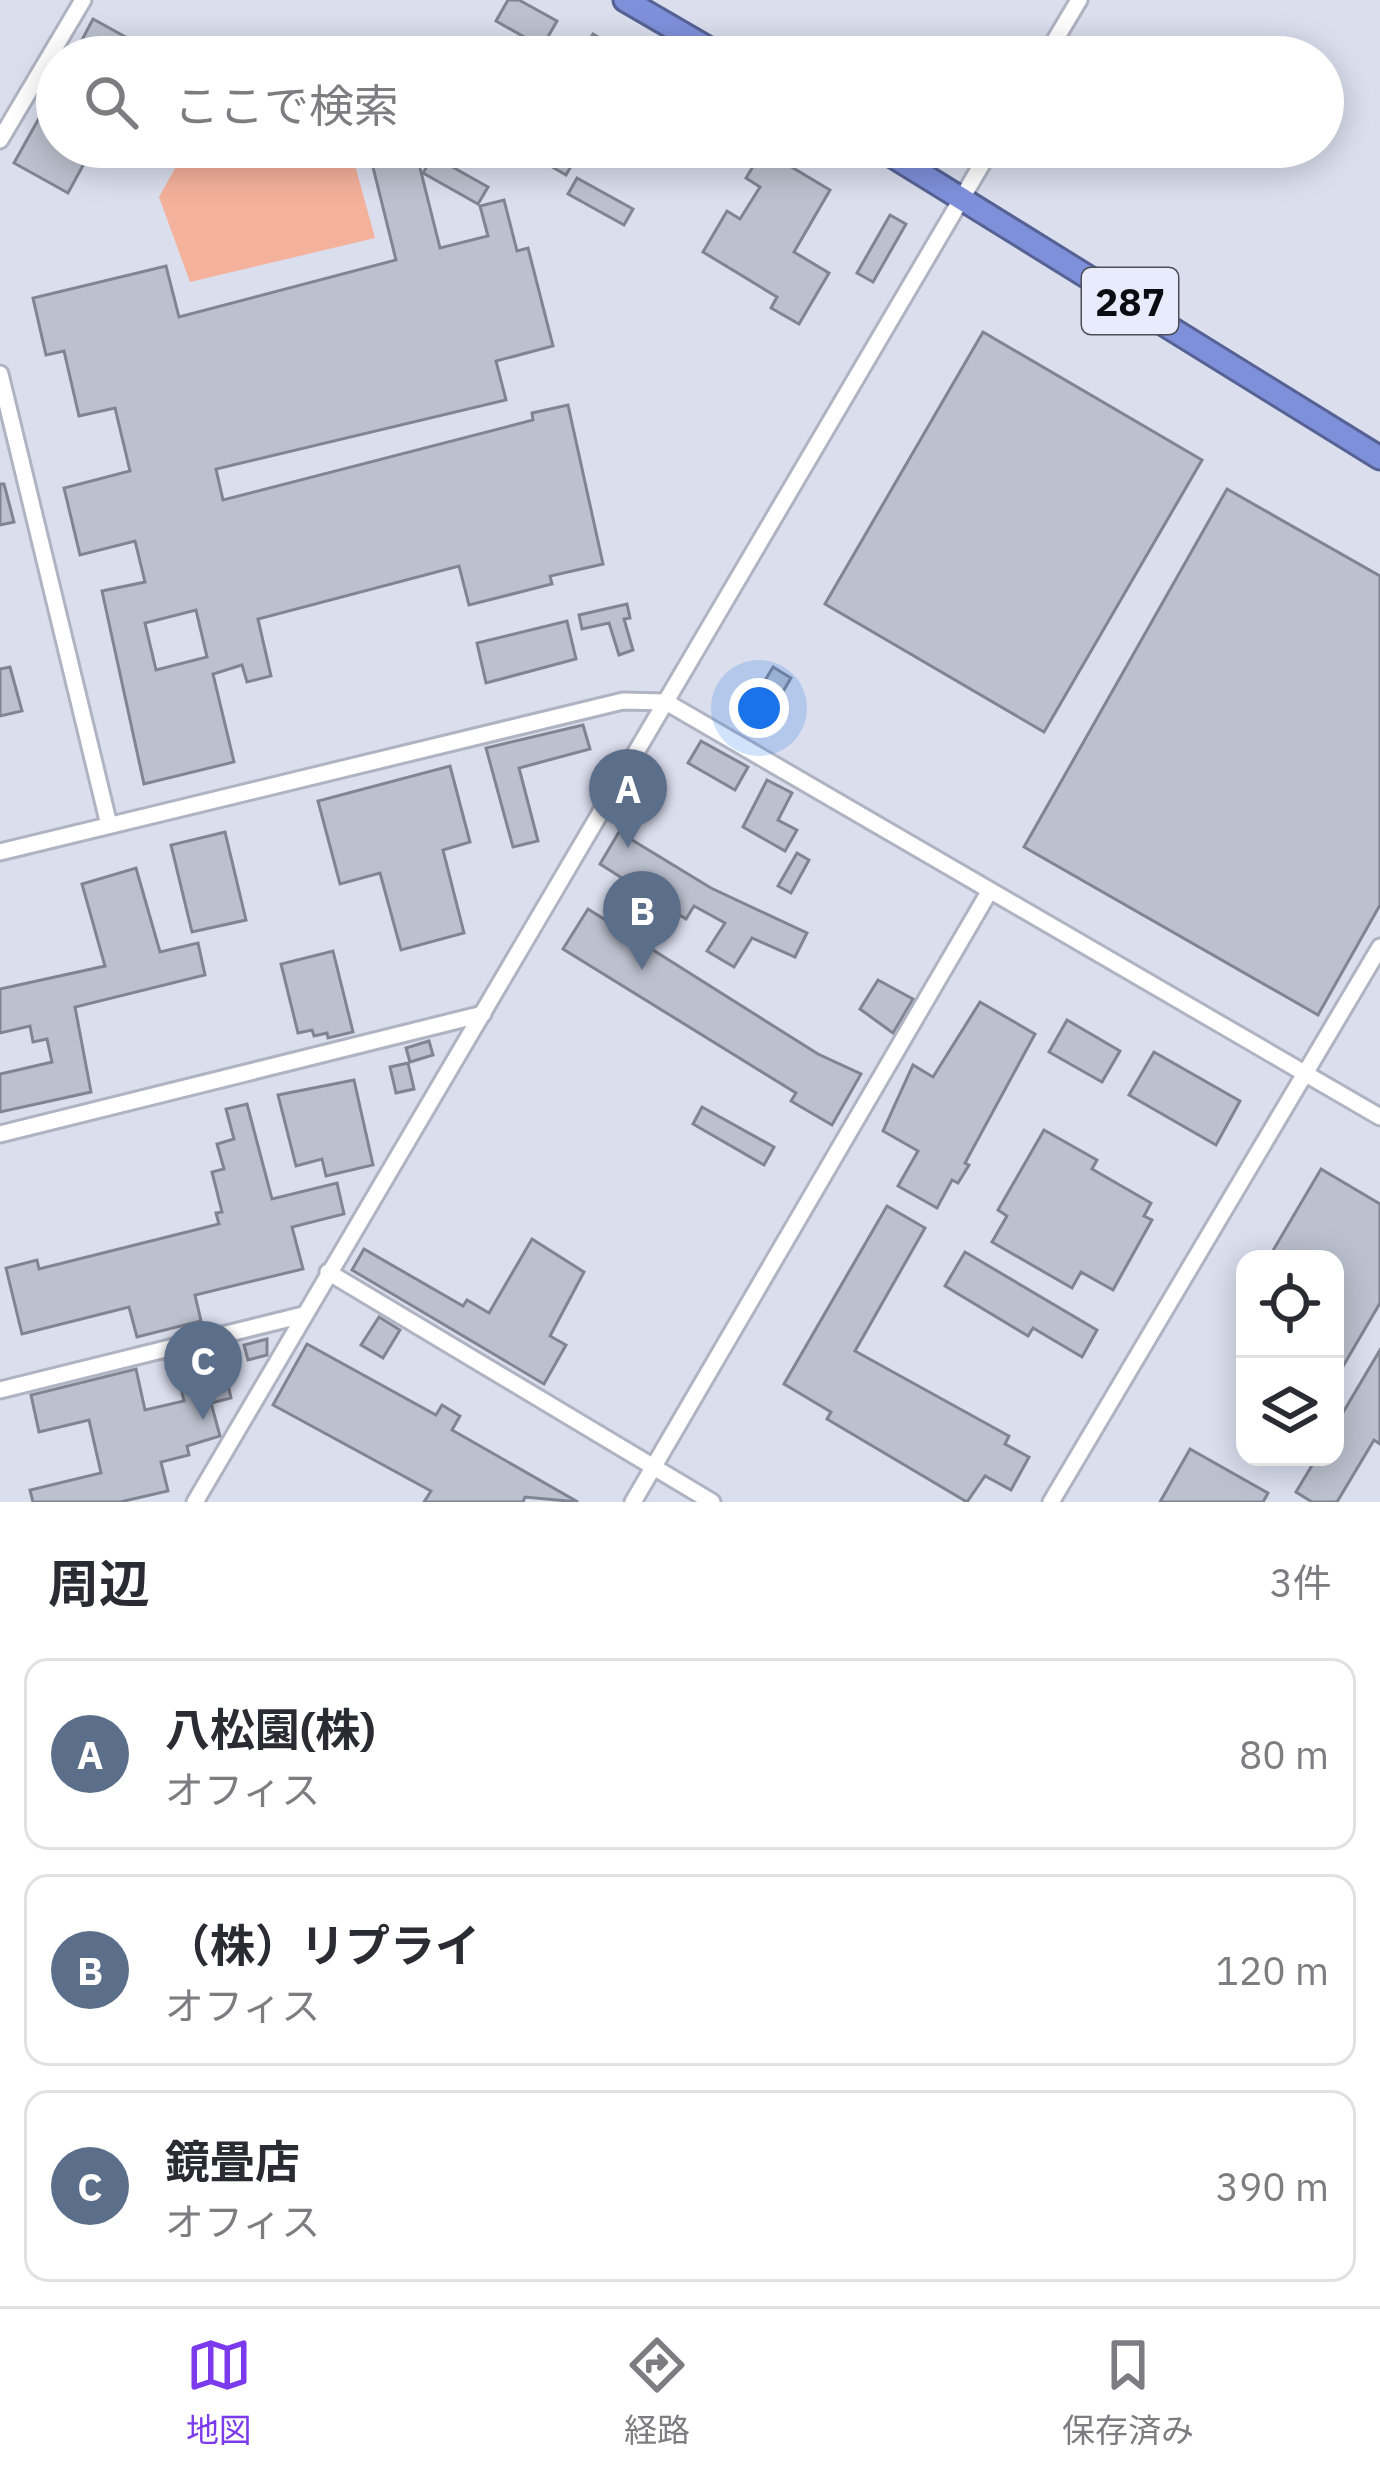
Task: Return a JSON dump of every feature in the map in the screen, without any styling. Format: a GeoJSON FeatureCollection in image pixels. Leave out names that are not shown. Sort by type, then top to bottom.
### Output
{"type":"FeatureCollection","features":[{"type":"Feature","properties":{"kind":"highway"},"geometry":{"type":"LineString","coordinates":[[625,0],[687,36]]}},
{"type":"Feature","properties":{"kind":"highway","name":"287"},"geometry":{"type":"LineString","coordinates":[[914,168],[1380,458]]}},
{"type":"Feature","properties":{"kind":"street"},"geometry":{"type":"LineString","coordinates":[[62,36],[83,0]]}},
{"type":"Feature","properties":{"kind":"street"},"geometry":{"type":"LineString","coordinates":[[1058,36],[1079,0]]}},
{"type":"Feature","properties":{"kind":"street"},"geometry":{"type":"LineString","coordinates":[[0,140],[36,79]]}},
{"type":"Feature","properties":{"kind":"street"},"geometry":{"type":"LineString","coordinates":[[195,1502],[980,168]]}},
{"type":"Feature","properties":{"kind":"street"},"geometry":{"type":"LineString","coordinates":[[0,374],[109,825]]}},
{"type":"Feature","properties":{"kind":"street"},"geometry":{"type":"LineString","coordinates":[[0,853],[623,701],[666,702],[1380,1117]]}},
{"type":"Feature","properties":{"kind":"street"},"geometry":{"type":"LineString","coordinates":[[633,1502],[989,892]]}},
{"type":"Feature","properties":{"kind":"street"},"geometry":{"type":"LineString","coordinates":[[1051,1502],[1380,947]]}},
{"type":"Feature","properties":{"kind":"street"},"geometry":{"type":"LineString","coordinates":[[0,1134],[483,1014]]}},
{"type":"Feature","properties":{"kind":"street"},"geometry":{"type":"LineString","coordinates":[[328,1272],[712,1502]]}},
{"type":"Feature","properties":{"kind":"street"},"geometry":{"type":"LineString","coordinates":[[0,1390],[303,1315]]}},
{"type":"Feature","properties":{"kind":"shaded area"},"geometry":{"type":"Polygon","coordinates":[[[175,168],[356,168],[375,238],[190,282],[159,197],[175,168]]]}},
{"type":"Feature","properties":{"kind":"building"},"geometry":{"type":"Polygon","coordinates":[[[508,0],[519,0],[557,21],[548,36],[523,36],[496,21],[508,0]]]}},
{"type":"Feature","properties":{"kind":"building"},"geometry":{"type":"Polygon","coordinates":[[[93,19],[124,36],[84,36],[93,19]]]}},
{"type":"Feature","properties":{"kind":"building"},"geometry":{"type":"Polygon","coordinates":[[[36,124],[36,168],[82,168],[68,193],[14,163],[36,124]]]}},
{"type":"Feature","properties":{"kind":"building"},"geometry":{"type":"Polygon","coordinates":[[[373,168],[420,168],[440,248],[488,236],[480,206],[504,200],[517,251],[528,248],[553,346],[496,361],[506,400],[216,469],[223,500],[533,420],[532,413],[568,405],[603,564],[550,576],[552,584],[469,605],[459,566],[258,619],[271,676],[247,682],[242,665],[213,674],[234,762],[144,784],[102,591],[145,582],[135,541],[80,555],[64,488],[130,471],[115,408],[79,416],[64,351],[46,355],[33,298],[166,266],[179,317],[396,260],[373,168]],[[196,610],[145,623],[156,670],[207,657],[196,610]]]}},
{"type":"Feature","properties":{"kind":"building"},"geometry":{"type":"Polygon","coordinates":[[[426,168],[454,168],[488,187],[478,204],[423,173],[426,168]]]}},
{"type":"Feature","properties":{"kind":"building"},"geometry":{"type":"Polygon","coordinates":[[[752,168],[793,168],[830,190],[794,252],[829,273],[799,324],[771,308],[777,297],[703,252],[727,211],[740,219],[760,187],[746,178],[752,168]]]}},
{"type":"Feature","properties":{"kind":"building"},"geometry":{"type":"Polygon","coordinates":[[[577,178],[633,209],[624,225],[568,194],[577,178]]]}},
{"type":"Feature","properties":{"kind":"building"},"geometry":{"type":"Polygon","coordinates":[[[890,215],[906,224],[873,282],[857,273],[890,215]]]}},
{"type":"Feature","properties":{"kind":"building"},"geometry":{"type":"Polygon","coordinates":[[[983,332],[1202,460],[1044,732],[825,604],[983,332]]]}},
{"type":"Feature","properties":{"kind":"building"},"geometry":{"type":"Polygon","coordinates":[[[0,484],[4,484],[14,522],[0,525],[0,484]]]}},
{"type":"Feature","properties":{"kind":"building"},"geometry":{"type":"Polygon","coordinates":[[[1227,489],[1380,576],[1380,905],[1318,1015],[1024,847],[1227,489]]]}},
{"type":"Feature","properties":{"kind":"building"},"geometry":{"type":"Polygon","coordinates":[[[627,604],[630,618],[624,619],[633,650],[619,655],[609,623],[582,629],[579,615],[627,604]]]}},
{"type":"Feature","properties":{"kind":"building"},"geometry":{"type":"Polygon","coordinates":[[[567,621],[576,659],[486,683],[477,643],[567,621]]]}},
{"type":"Feature","properties":{"kind":"building"},"geometry":{"type":"Polygon","coordinates":[[[10,667],[22,711],[0,716],[0,669],[10,667]]]}},
{"type":"Feature","properties":{"kind":"building"},"geometry":{"type":"Polygon","coordinates":[[[773,667],[791,678],[769,715],[751,704],[773,667]]]}},
{"type":"Feature","properties":{"kind":"building"},"geometry":{"type":"Polygon","coordinates":[[[583,725],[590,749],[519,768],[538,841],[513,847],[486,748],[583,725]]]}},
{"type":"Feature","properties":{"kind":"building"},"geometry":{"type":"Polygon","coordinates":[[[701,741],[748,767],[735,790],[688,763],[701,741]]]}},
{"type":"Feature","properties":{"kind":"building"},"geometry":{"type":"Polygon","coordinates":[[[450,766],[470,842],[443,850],[464,933],[401,950],[380,873],[340,884],[318,801],[450,766]]]}},
{"type":"Feature","properties":{"kind":"building"},"geometry":{"type":"Polygon","coordinates":[[[767,780],[792,793],[778,820],[797,830],[785,851],[743,827],[767,780]]]}},
{"type":"Feature","properties":{"kind":"building"},"geometry":{"type":"Polygon","coordinates":[[[225,832],[246,920],[192,932],[171,845],[225,832]]]}},
{"type":"Feature","properties":{"kind":"building"},"geometry":{"type":"Polygon","coordinates":[[[619,832],[711,888],[807,933],[795,957],[752,938],[734,967],[707,951],[725,923],[694,906],[686,919],[660,903],[667,890],[640,874],[633,885],[600,864],[619,832]]]}},
{"type":"Feature","properties":{"kind":"building"},"geometry":{"type":"Polygon","coordinates":[[[797,853],[809,860],[791,893],[778,886],[797,853]]]}},
{"type":"Feature","properties":{"kind":"building"},"geometry":{"type":"Polygon","coordinates":[[[136,868],[160,952],[198,943],[205,975],[75,1007],[91,1092],[0,1112],[0,1074],[52,1062],[47,1039],[33,1042],[30,1026],[0,1033],[0,989],[105,966],[82,884],[136,868]]]}},
{"type":"Feature","properties":{"kind":"building"},"geometry":{"type":"Polygon","coordinates":[[[588,909],[818,1054],[861,1074],[832,1125],[791,1101],[796,1093],[563,949],[588,909]]]}},
{"type":"Feature","properties":{"kind":"building"},"geometry":{"type":"Polygon","coordinates":[[[333,951],[353,1032],[328,1038],[327,1033],[314,1036],[312,1030],[298,1033],[281,964],[333,951]]]}},
{"type":"Feature","properties":{"kind":"building"},"geometry":{"type":"Polygon","coordinates":[[[878,980],[913,999],[893,1033],[860,1009],[878,980]]]}},
{"type":"Feature","properties":{"kind":"building"},"geometry":{"type":"Polygon","coordinates":[[[980,1002],[1035,1034],[965,1163],[969,1165],[958,1183],[952,1180],[937,1208],[898,1186],[918,1151],[883,1131],[913,1065],[933,1077],[980,1002]]]}},
{"type":"Feature","properties":{"kind":"building"},"geometry":{"type":"Polygon","coordinates":[[[1067,1020],[1120,1051],[1102,1082],[1049,1052],[1067,1020]]]}},
{"type":"Feature","properties":{"kind":"building"},"geometry":{"type":"Polygon","coordinates":[[[429,1041],[433,1055],[410,1062],[406,1048],[429,1041]]]}},
{"type":"Feature","properties":{"kind":"building"},"geometry":{"type":"Polygon","coordinates":[[[1154,1052],[1240,1101],[1216,1145],[1129,1095],[1154,1052]]]}},
{"type":"Feature","properties":{"kind":"building"},"geometry":{"type":"Polygon","coordinates":[[[408,1063],[414,1089],[396,1093],[390,1067],[408,1063]]]}},
{"type":"Feature","properties":{"kind":"building"},"geometry":{"type":"Polygon","coordinates":[[[354,1080],[373,1165],[326,1176],[322,1159],[296,1166],[278,1095],[354,1080]]]}},
{"type":"Feature","properties":{"kind":"building"},"geometry":{"type":"Polygon","coordinates":[[[247,1104],[272,1199],[337,1183],[344,1214],[292,1227],[303,1269],[195,1295],[201,1321],[137,1337],[129,1307],[22,1334],[6,1268],[37,1260],[39,1269],[219,1224],[216,1213],[222,1212],[212,1172],[224,1169],[217,1144],[234,1139],[226,1109],[247,1104]]]}},
{"type":"Feature","properties":{"kind":"building"},"geometry":{"type":"Polygon","coordinates":[[[702,1107],[774,1147],[764,1165],[693,1124],[702,1107]]]}},
{"type":"Feature","properties":{"kind":"building"},"geometry":{"type":"Polygon","coordinates":[[[1044,1130],[1097,1160],[1092,1169],[1151,1203],[1144,1216],[1152,1220],[1113,1290],[1081,1272],[1072,1288],[992,1242],[1007,1216],[998,1210],[1044,1130]]]}},
{"type":"Feature","properties":{"kind":"building"},"geometry":{"type":"Polygon","coordinates":[[[1321,1169],[1380,1204],[1380,1303],[1344,1365],[1344,1250],[1273,1250],[1321,1169]]]}},
{"type":"Feature","properties":{"kind":"building"},"geometry":{"type":"Polygon","coordinates":[[[887,1206],[925,1228],[855,1351],[1009,1436],[1005,1444],[1029,1457],[1011,1490],[985,1476],[967,1502],[827,1419],[831,1412],[784,1384],[887,1206]]]}},
{"type":"Feature","properties":{"kind":"building"},"geometry":{"type":"Polygon","coordinates":[[[532,1239],[584,1272],[550,1336],[566,1345],[544,1384],[352,1270],[364,1249],[463,1306],[467,1300],[489,1313],[532,1239]]]}},
{"type":"Feature","properties":{"kind":"building"},"geometry":{"type":"Polygon","coordinates":[[[965,1252],[1097,1330],[1082,1357],[1033,1328],[1028,1336],[945,1286],[965,1252]]]}},
{"type":"Feature","properties":{"kind":"building"},"geometry":{"type":"Polygon","coordinates":[[[379,1317],[400,1330],[383,1358],[361,1345],[379,1317]]]}},
{"type":"Feature","properties":{"kind":"building"},"geometry":{"type":"Polygon","coordinates":[[[267,1339],[267,1355],[248,1360],[244,1345],[267,1339]]]}},
{"type":"Feature","properties":{"kind":"building"},"geometry":{"type":"Polygon","coordinates":[[[307,1344],[436,1415],[442,1405],[460,1416],[452,1430],[578,1502],[525,1497],[523,1502],[424,1502],[431,1491],[273,1405],[307,1344]]]}},
{"type":"Feature","properties":{"kind":"building"},"geometry":{"type":"Polygon","coordinates":[[[1380,1350],[1380,1444],[1374,1440],[1337,1502],[1312,1502],[1296,1492],[1312,1466],[1344,1466],[1344,1411],[1380,1350]]]}},
{"type":"Feature","properties":{"kind":"building"},"geometry":{"type":"Polygon","coordinates":[[[221,1354],[231,1398],[211,1403],[220,1436],[187,1446],[189,1455],[161,1462],[168,1491],[120,1502],[33,1502],[30,1490],[101,1473],[89,1420],[39,1432],[31,1395],[136,1369],[145,1410],[184,1401],[175,1364],[221,1354]]]}},
{"type":"Feature","properties":{"kind":"building"},"geometry":{"type":"Polygon","coordinates":[[[1190,1449],[1268,1493],[1263,1502],[1160,1502],[1190,1449]]]}},
{"type":"Feature","properties":{"kind":"place","name":"八松園(株)"},"geometry":{"type":"Point","coordinates":[628,848]}},
{"type":"Feature","properties":{"kind":"place","name":"（株）リプライ"},"geometry":{"type":"Point","coordinates":[642,970]}},
{"type":"Feature","properties":{"kind":"place","name":"鏡畳店"},"geometry":{"type":"Point","coordinates":[203,1420]}}]}
